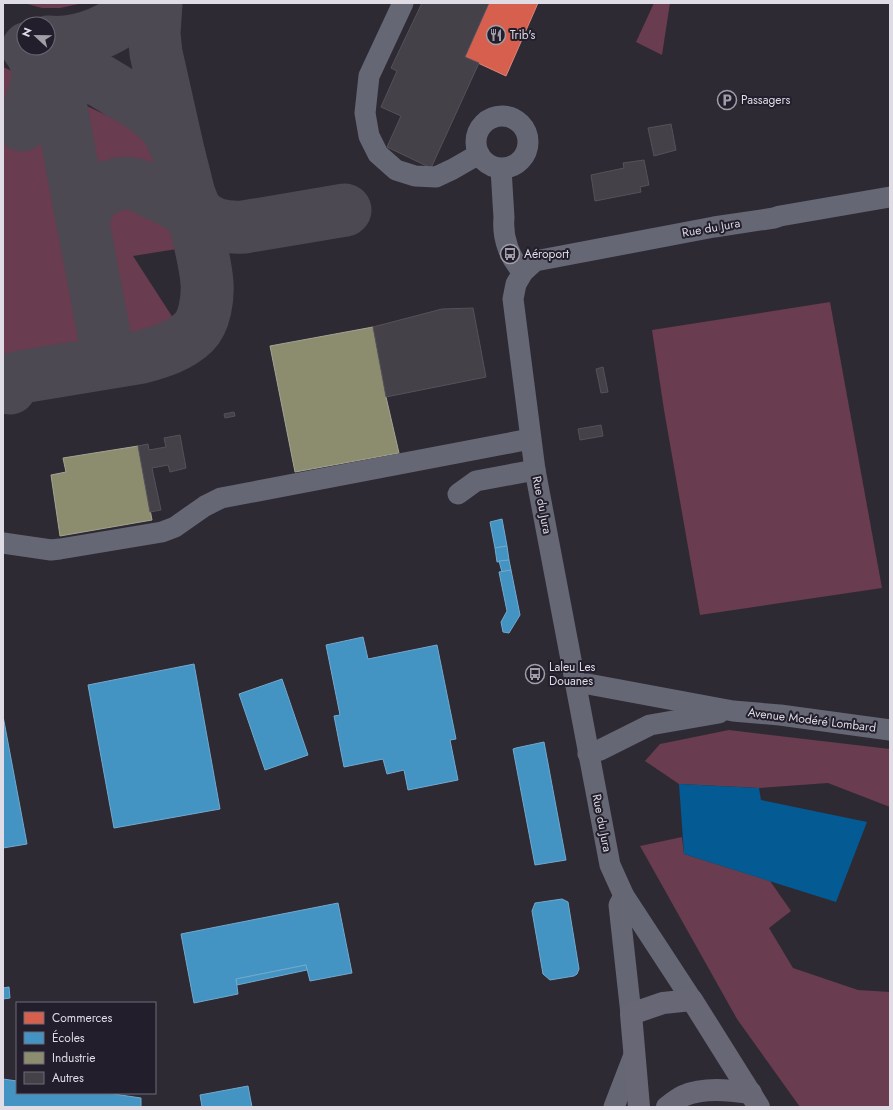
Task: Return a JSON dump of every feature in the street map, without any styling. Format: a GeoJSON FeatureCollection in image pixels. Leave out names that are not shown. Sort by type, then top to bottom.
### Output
{"type":"FeatureCollection","features":[{"type":"Feature","properties":{"kind":"main road"},"geometry":{"type":"LineString","coordinates":[[639,1107],[631,1014],[663,1003],[692,1000],[755,1100]]}},
{"type":"Feature","properties":{"kind":"main road"},"geometry":{"type":"LineString","coordinates":[[667,1107],[681,1097],[696,1091],[713,1090],[739,1092],[755,1100]]}},
{"type":"Feature","properties":{"kind":"street"},"geometry":{"type":"LineString","coordinates":[[403,3],[369,76],[365,113],[369,136],[378,154],[396,170],[415,176],[436,177],[479,154]]}},
{"type":"Feature","properties":{"kind":"street"},"geometry":{"type":"LineString","coordinates":[[494,117],[512,117],[520,122],[526,130],[528,147],[525,156],[518,163],[501,169],[495,168],[485,162],[479,154],[476,146],[476,136],[486,121],[494,117]]}},
{"type":"Feature","properties":{"kind":"street"},"geometry":{"type":"LineString","coordinates":[[501,169],[504,218],[503,224],[507,244],[516,265],[523,272]]}},
{"type":"Feature","properties":{"kind":"street","name":"Rue du Jura"},"geometry":{"type":"LineString","coordinates":[[692,1000],[624,896],[610,866],[535,470],[513,299],[516,284],[523,272],[535,261],[714,227],[774,218],[788,214],[890,197]]}},
{"type":"Feature","properties":{"kind":"street"},"geometry":{"type":"LineString","coordinates":[[3,543],[51,550],[162,532],[175,527],[205,506],[221,498],[530,439]]}},
{"type":"Feature","properties":{"kind":"street"},"geometry":{"type":"LineString","coordinates":[[458,494],[476,480],[535,470]]}},
{"type":"Feature","properties":{"kind":"street","name":"Avenue Modéré Lombard"},"geometry":{"type":"LineString","coordinates":[[576,685],[588,684],[733,711],[780,715],[890,730]]}},
{"type":"Feature","properties":{"kind":"street","name":"Avenue Modéré Lombard"},"geometry":{"type":"LineString","coordinates":[[588,754],[600,750],[650,725],[733,711]]}},
{"type":"Feature","properties":{"kind":"street"},"geometry":{"type":"LineString","coordinates":[[624,896],[619,904],[631,1014]]}},
{"type":"Feature","properties":{"kind":"street"},"geometry":{"type":"LineString","coordinates":[[614,1107],[634,1055]]}},
{"type":"Feature","properties":{"kind":"shaded area"},"geometry":{"type":"Polygon","coordinates":[[[24,3],[83,3],[60,8],[42,8],[24,3]]]}},
{"type":"Feature","properties":{"kind":"shaded area"},"geometry":{"type":"Polygon","coordinates":[[[654,3],[670,3],[662,55],[636,42],[654,3]]]}},
{"type":"Feature","properties":{"kind":"shaded area"},"geometry":{"type":"Polygon","coordinates":[[[3,67],[21,75],[3,111],[3,67]]]}},
{"type":"Feature","properties":{"kind":"shaded area"},"geometry":{"type":"Polygon","coordinates":[[[61,94],[132,127],[155,141],[183,248],[133,256],[175,321],[172,327],[165,332],[3,372],[3,115],[43,134],[61,94]]]}},
{"type":"Feature","properties":{"kind":"shaded area"},"geometry":{"type":"Polygon","coordinates":[[[830,302],[882,588],[700,615],[664,410],[652,330],[830,302]]]}},
{"type":"Feature","properties":{"kind":"shaded area"},"geometry":{"type":"Polygon","coordinates":[[[729,730],[890,749],[890,807],[828,783],[759,788],[679,784],[645,761],[660,744],[729,730]]]}},
{"type":"Feature","properties":{"kind":"shaded area"},"geometry":{"type":"Polygon","coordinates":[[[682,837],[684,854],[770,881],[791,911],[769,928],[793,968],[858,990],[890,992],[890,1107],[800,1107],[737,1019],[640,846],[682,837]]]}},
{"type":"Feature","properties":{"kind":"water"},"geometry":{"type":"Polygon","coordinates":[[[679,784],[759,788],[761,800],[867,822],[836,902],[684,854],[679,784]]]}},
{"type":"Feature","properties":{"kind":"building: Commerces"},"geometry":{"type":"Polygon","coordinates":[[[489,3],[538,3],[506,76],[465,57],[489,3]]]}},
{"type":"Feature","properties":{"kind":"building: Écoles"},"geometry":{"type":"Polygon","coordinates":[[[502,519],[507,546],[495,548],[490,522],[502,519]]]}},
{"type":"Feature","properties":{"kind":"building: Écoles"},"geometry":{"type":"Polygon","coordinates":[[[507,546],[509,560],[497,562],[495,548],[507,546]]]}},
{"type":"Feature","properties":{"kind":"building: Écoles"},"geometry":{"type":"Polygon","coordinates":[[[509,560],[511,570],[502,572],[499,561],[509,560]]]}},
{"type":"Feature","properties":{"kind":"building: Écoles"},"geometry":{"type":"Polygon","coordinates":[[[511,570],[520,615],[509,633],[503,632],[501,622],[507,611],[499,572],[511,570]]]}},
{"type":"Feature","properties":{"kind":"building: Écoles"},"geometry":{"type":"Polygon","coordinates":[[[363,637],[368,659],[437,645],[456,739],[450,740],[458,780],[408,790],[404,770],[387,774],[383,759],[344,767],[334,716],[340,715],[326,645],[363,637]]]}},
{"type":"Feature","properties":{"kind":"building: Écoles"},"geometry":{"type":"Polygon","coordinates":[[[194,664],[220,809],[114,828],[88,685],[194,664]]]}},
{"type":"Feature","properties":{"kind":"building: Écoles"},"geometry":{"type":"Polygon","coordinates":[[[282,679],[308,755],[265,770],[239,694],[282,679]]]}},
{"type":"Feature","properties":{"kind":"building: Écoles"},"geometry":{"type":"Polygon","coordinates":[[[3,716],[27,844],[3,848],[3,716]]]}},
{"type":"Feature","properties":{"kind":"building: Écoles"},"geometry":{"type":"Polygon","coordinates":[[[544,742],[566,860],[535,865],[513,749],[544,742]]]}},
{"type":"Feature","properties":{"kind":"building: Écoles"},"geometry":{"type":"Polygon","coordinates":[[[562,899],[568,902],[579,969],[577,974],[574,976],[550,980],[543,974],[532,911],[535,903],[562,899]]]}},
{"type":"Feature","properties":{"kind":"building: Écoles"},"geometry":{"type":"Polygon","coordinates":[[[338,903],[352,973],[310,981],[306,965],[236,979],[238,994],[194,1003],[181,934],[338,903]]]}},
{"type":"Feature","properties":{"kind":"building: Écoles"},"geometry":{"type":"Polygon","coordinates":[[[306,965],[307,970],[237,985],[236,979],[306,965]]]}},
{"type":"Feature","properties":{"kind":"building: Écoles"},"geometry":{"type":"Polygon","coordinates":[[[9,987],[10,998],[3,999],[3,988],[9,987]]]}},
{"type":"Feature","properties":{"kind":"building: Écoles"},"geometry":{"type":"Polygon","coordinates":[[[3,1079],[16,1081],[16,1094],[114,1094],[141,1098],[141,1107],[3,1107],[3,1079]]]}},
{"type":"Feature","properties":{"kind":"building: Écoles"},"geometry":{"type":"Polygon","coordinates":[[[248,1086],[252,1107],[202,1107],[200,1095],[248,1086]]]}},
{"type":"Feature","properties":{"kind":"building: Industrie"},"geometry":{"type":"Polygon","coordinates":[[[373,327],[386,397],[399,453],[295,472],[270,346],[373,327]]]}},
{"type":"Feature","properties":{"kind":"building: Industrie"},"geometry":{"type":"Polygon","coordinates":[[[138,446],[152,520],[60,536],[51,475],[66,472],[63,458],[138,446]]]}},
{"type":"Feature","properties":{"kind":"building: Autres"},"geometry":{"type":"Polygon","coordinates":[[[422,3],[489,3],[465,57],[479,63],[431,168],[387,147],[401,116],[381,107],[397,71],[391,68],[422,3]]]}},
{"type":"Feature","properties":{"kind":"building: Autres"},"geometry":{"type":"Polygon","coordinates":[[[671,124],[676,150],[654,156],[648,128],[671,124]]]}},
{"type":"Feature","properties":{"kind":"building: Autres"},"geometry":{"type":"Polygon","coordinates":[[[644,160],[649,185],[640,187],[641,192],[595,201],[591,175],[624,168],[623,163],[644,160]]]}},
{"type":"Feature","properties":{"kind":"building: Autres"},"geometry":{"type":"Polygon","coordinates":[[[473,308],[486,377],[386,397],[373,327],[442,309],[473,308]]]}},
{"type":"Feature","properties":{"kind":"building: Autres"},"geometry":{"type":"Polygon","coordinates":[[[603,367],[608,392],[601,393],[596,369],[603,367]]]}},
{"type":"Feature","properties":{"kind":"building: Autres"},"geometry":{"type":"Polygon","coordinates":[[[234,412],[235,416],[225,418],[224,414],[234,412]]]}},
{"type":"Feature","properties":{"kind":"building: Autres"},"geometry":{"type":"Polygon","coordinates":[[[601,425],[603,436],[580,440],[578,429],[601,425]]]}},
{"type":"Feature","properties":{"kind":"building: Autres"},"geometry":{"type":"Polygon","coordinates":[[[180,435],[186,468],[170,472],[168,465],[152,468],[161,510],[150,512],[138,446],[148,444],[149,450],[166,447],[164,438],[180,435]]]}},
{"type":"Feature","properties":{"kind":"taxiway"},"geometry":{"type":"LineString","coordinates":[[56,42],[73,41],[86,38],[111,28],[141,3]]}},
{"type":"Feature","properties":{"kind":"taxiway"},"geometry":{"type":"LineString","coordinates":[[56,56],[91,75],[151,112],[168,130],[179,155],[156,53],[154,34],[156,3]]}},
{"type":"Feature","properties":{"kind":"taxiway"},"geometry":{"type":"LineString","coordinates":[[22,125],[34,96],[38,77],[33,56]]}},
{"type":"Feature","properties":{"kind":"taxiway"},"geometry":{"type":"LineString","coordinates":[[43,56],[49,63],[56,82],[105,339]]}},
{"type":"Feature","properties":{"kind":"taxiway"},"geometry":{"type":"LineString","coordinates":[[10,388],[14,379],[21,377],[142,357],[156,353],[170,348],[182,341],[198,327],[203,316],[206,302],[206,277],[197,228],[179,155]]}},
{"type":"Feature","properties":{"kind":"taxiway"},"geometry":{"type":"LineString","coordinates":[[83,225],[86,209],[95,196],[101,191],[115,185],[130,184],[144,188],[181,207],[189,213],[197,227]]}},
{"type":"Feature","properties":{"kind":"taxiway"},"geometry":{"type":"LineString","coordinates":[[190,197],[195,209],[205,219],[217,225],[230,227],[244,227],[345,210]]}},
{"type":"Feature","properties":{"kind":"place","name":"Trib's"},"geometry":{"type":"Point","coordinates":[496,35]}},
{"type":"Feature","properties":{"kind":"place","name":"Passagers"},"geometry":{"type":"Point","coordinates":[727,100]}},
{"type":"Feature","properties":{"kind":"place","name":"Aéroport"},"geometry":{"type":"Point","coordinates":[510,254]}},
{"type":"Feature","properties":{"kind":"place","name":"Laleu Les Douanes"},"geometry":{"type":"Point","coordinates":[535,674]}}]}
